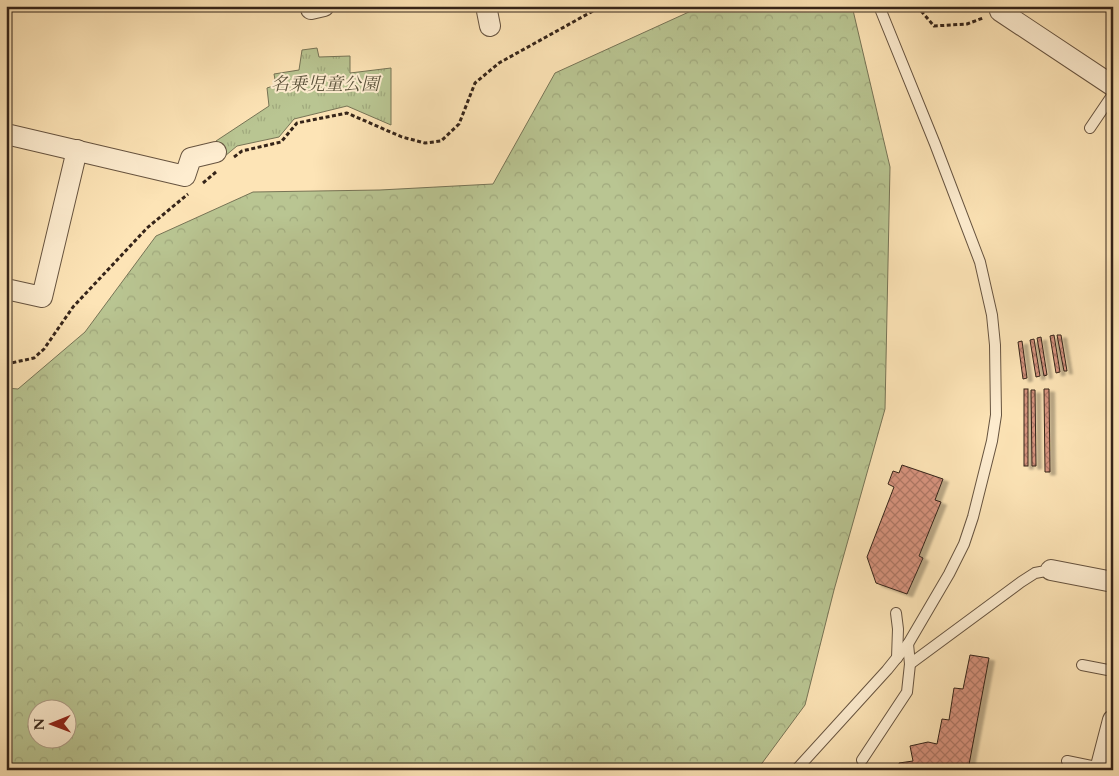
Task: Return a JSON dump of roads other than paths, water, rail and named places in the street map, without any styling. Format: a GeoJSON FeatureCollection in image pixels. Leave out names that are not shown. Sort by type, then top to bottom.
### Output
{"type":"FeatureCollection","features":[{"type":"Feature","properties":{"kind":"street"},"geometry":{"type":"LineString","coordinates":[[486,6],[490,26]]}},
{"type":"Feature","properties":{"kind":"street"},"geometry":{"type":"LineString","coordinates":[[1001,9],[1113,86]]}},
{"type":"Feature","properties":{"kind":"street"},"geometry":{"type":"LineString","coordinates":[[6,134],[186,176],[191,158],[221,161]]}},
{"type":"Feature","properties":{"kind":"street"},"geometry":{"type":"LineString","coordinates":[[6,289],[42,297],[77,150]]}},
{"type":"Feature","properties":{"kind":"street"},"geometry":{"type":"LineString","coordinates":[[1051,570],[1113,582]]}},
{"type":"Feature","properties":{"kind":"street"},"geometry":{"type":"LineString","coordinates":[[1101,769],[1113,720]]}},
{"type":"Feature","properties":{"kind":"lane"},"geometry":{"type":"LineString","coordinates":[[796,770],[908,644],[960,552],[973,517],[992,441],[996,415],[995,345],[992,315],[974,246],[879,6]]}},
{"type":"Feature","properties":{"kind":"lane"},"geometry":{"type":"LineString","coordinates":[[1090,128],[1113,94]]}},
{"type":"Feature","properties":{"kind":"lane"},"geometry":{"type":"LineString","coordinates":[[910,664],[1021,582],[1036,573],[1051,570]]}},
{"type":"Feature","properties":{"kind":"lane"},"geometry":{"type":"LineString","coordinates":[[896,613],[898,629],[897,658]]}},
{"type":"Feature","properties":{"kind":"lane"},"geometry":{"type":"LineString","coordinates":[[862,760],[907,692],[910,664],[908,644]]}},
{"type":"Feature","properties":{"kind":"lane"},"geometry":{"type":"LineString","coordinates":[[1082,665],[1113,671]]}},
{"type":"Feature","properties":{"kind":"lane"},"geometry":{"type":"LineString","coordinates":[[1067,761],[1101,769]]}},
{"type":"Feature","properties":{"kind":"park label","name":"名乗児童公園"},"geometry":{"type":"Point","coordinates":[325,84]}}]}
